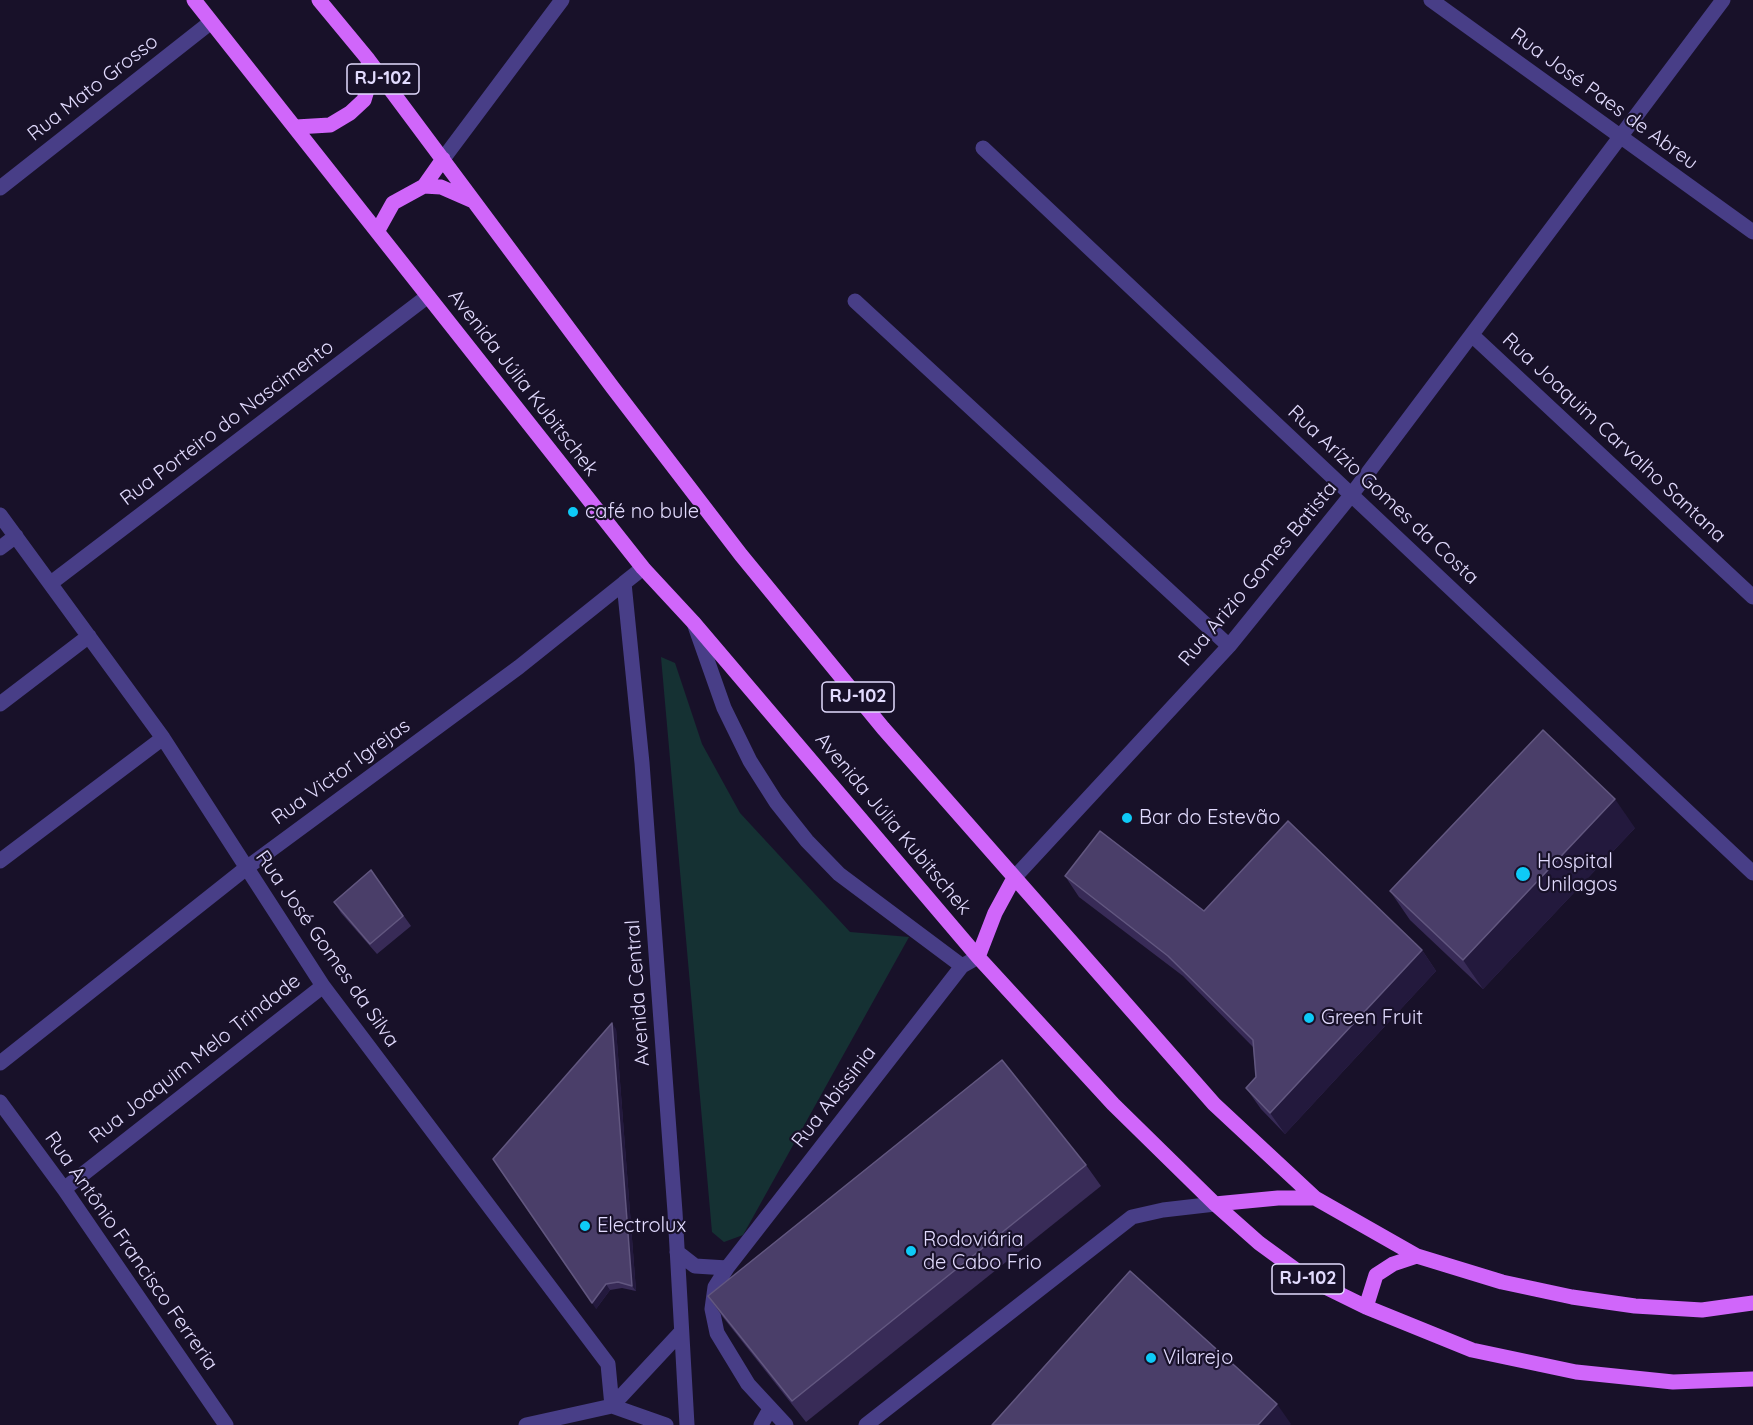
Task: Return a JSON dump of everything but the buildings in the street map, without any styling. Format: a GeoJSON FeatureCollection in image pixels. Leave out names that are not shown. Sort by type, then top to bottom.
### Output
{"type":"FeatureCollection","features":[{"type":"Feature","properties":{"kind":"main road","name":"Avenida Júlia Kubitschek"},"geometry":{"type":"LineString","coordinates":[[194,0],[643,568],[694,623],[978,957],[1113,1104],[1215,1204],[1259,1242],[1307,1278],[1366,1307],[1472,1350],[1576,1372],[1672,1382],[1753,1379]]}},
{"type":"Feature","properties":{"kind":"main road","name":"RJ-102"},"geometry":{"type":"LineString","coordinates":[[319,0],[368,58],[613,388],[741,555],[883,728],[1214,1104],[1315,1198],[1417,1256],[1502,1282],[1572,1297],[1635,1306],[1702,1310],[1753,1303]]}},
{"type":"Feature","properties":{"kind":"main road"},"geometry":{"type":"LineString","coordinates":[[296,127],[330,125],[350,113],[364,100],[370,77],[368,58]]}},
{"type":"Feature","properties":{"kind":"main road"},"geometry":{"type":"LineString","coordinates":[[378,230],[393,203],[424,186],[443,159]]}},
{"type":"Feature","properties":{"kind":"main road"},"geometry":{"type":"LineString","coordinates":[[424,186],[441,187],[475,203]]}},
{"type":"Feature","properties":{"kind":"main road"},"geometry":{"type":"LineString","coordinates":[[978,957],[995,913],[1014,878]]}},
{"type":"Feature","properties":{"kind":"main road"},"geometry":{"type":"LineString","coordinates":[[1215,1204],[1278,1198],[1315,1198]]}},
{"type":"Feature","properties":{"kind":"main road"},"geometry":{"type":"LineString","coordinates":[[1366,1307],[1377,1275],[1393,1264],[1417,1256]]}},
{"type":"Feature","properties":{"kind":"street"},"geometry":{"type":"LineString","coordinates":[[443,159],[562,0]]}},
{"type":"Feature","properties":{"kind":"street","name":"Rua José Paes de Abreu"},"geometry":{"type":"LineString","coordinates":[[1431,0],[1753,232]]}},
{"type":"Feature","properties":{"kind":"street","name":"Rua Arizio Gomes Batista"},"geometry":{"type":"LineString","coordinates":[[1014,878],[1229,646],[1352,494],[1473,336],[1619,135],[1723,0]]}},
{"type":"Feature","properties":{"kind":"street","name":"Rua Mato Grosso"},"geometry":{"type":"LineString","coordinates":[[0,188],[211,22]]}},
{"type":"Feature","properties":{"kind":"street","name":"Rua Arízio Gomes da Costa"},"geometry":{"type":"LineString","coordinates":[[983,148],[1753,873]]}},
{"type":"Feature","properties":{"kind":"street","name":"Rua Porteiro do Nascimento"},"geometry":{"type":"LineString","coordinates":[[51,583],[428,296]]}},
{"type":"Feature","properties":{"kind":"street"},"geometry":{"type":"LineString","coordinates":[[855,301],[1229,646]]}},
{"type":"Feature","properties":{"kind":"street","name":"Rua Joaquim Carvalho Santana"},"geometry":{"type":"LineString","coordinates":[[1473,336],[1753,597]]}},
{"type":"Feature","properties":{"kind":"street","name":"Rua José Gomes da Silva"},"geometry":{"type":"LineString","coordinates":[[0,515],[163,738],[245,869],[323,986],[608,1364],[612,1406]]}},
{"type":"Feature","properties":{"kind":"street"},"geometry":{"type":"LineString","coordinates":[[0,548],[16,536]]}},
{"type":"Feature","properties":{"kind":"street"},"geometry":{"type":"LineString","coordinates":[[624,584],[643,568]]}},
{"type":"Feature","properties":{"kind":"street","name":"Rua Victor Igrejas"},"geometry":{"type":"LineString","coordinates":[[0,1063],[245,869],[519,667],[624,584]]}},
{"type":"Feature","properties":{"kind":"street","name":"Avenida Central"},"geometry":{"type":"LineString","coordinates":[[624,584],[642,763],[687,1425]]}},
{"type":"Feature","properties":{"kind":"street"},"geometry":{"type":"LineString","coordinates":[[694,623],[724,708],[750,761],[782,810],[807,841],[839,874],[962,966]]}},
{"type":"Feature","properties":{"kind":"street"},"geometry":{"type":"LineString","coordinates":[[0,704],[89,636]]}},
{"type":"Feature","properties":{"kind":"street"},"geometry":{"type":"LineString","coordinates":[[0,861],[163,738]]}},
{"type":"Feature","properties":{"kind":"street","name":"Rua Abissinia"},"geometry":{"type":"LineString","coordinates":[[786,1425],[748,1384],[717,1333],[712,1309],[716,1287],[727,1268],[962,966],[978,957]]}},
{"type":"Feature","properties":{"kind":"street","name":"Rua Joaquim Melo Trindade"},"geometry":{"type":"LineString","coordinates":[[64,1188],[323,986]]}},
{"type":"Feature","properties":{"kind":"street","name":"Rua Antônio Francisco Ferreria"},"geometry":{"type":"LineString","coordinates":[[0,1102],[64,1188],[226,1425]]}},
{"type":"Feature","properties":{"kind":"street"},"geometry":{"type":"LineString","coordinates":[[866,1425],[1132,1217],[1163,1210],[1215,1204]]}},
{"type":"Feature","properties":{"kind":"street"},"geometry":{"type":"LineString","coordinates":[[677,1252],[695,1266],[727,1268]]}},
{"type":"Feature","properties":{"kind":"street"},"geometry":{"type":"LineString","coordinates":[[612,1406],[681,1332]]}},
{"type":"Feature","properties":{"kind":"street"},"geometry":{"type":"LineString","coordinates":[[526,1425],[612,1406],[666,1425]]}},
{"type":"Feature","properties":{"kind":"street"},"geometry":{"type":"LineString","coordinates":[[761,1425],[770,1409]]}},
{"type":"Feature","properties":{"kind":"green space"},"geometry":{"type":"Polygon","coordinates":[[[661,657],[675,663],[702,744],[740,813],[850,932],[909,937],[743,1235],[724,1242],[712,1232],[661,657]]]}},
{"type":"Feature","properties":{"kind":"place","name":"café no bule"},"geometry":{"type":"Point","coordinates":[573,512]}},
{"type":"Feature","properties":{"kind":"place","name":"Bar do Estevão"},"geometry":{"type":"Point","coordinates":[1127,818]}},
{"type":"Feature","properties":{"kind":"place","name":"Hospital Unilagos"},"geometry":{"type":"Point","coordinates":[1523,874]}},
{"type":"Feature","properties":{"kind":"place","name":"Green Fruit"},"geometry":{"type":"Point","coordinates":[1309,1018]}},
{"type":"Feature","properties":{"kind":"place","name":"Electrolux"},"geometry":{"type":"Point","coordinates":[585,1226]}},
{"type":"Feature","properties":{"kind":"place","name":"Rodoviária de Cabo Frio"},"geometry":{"type":"Point","coordinates":[911,1251]}},
{"type":"Feature","properties":{"kind":"place","name":"Vilarejo"},"geometry":{"type":"Point","coordinates":[1151,1358]}}]}
